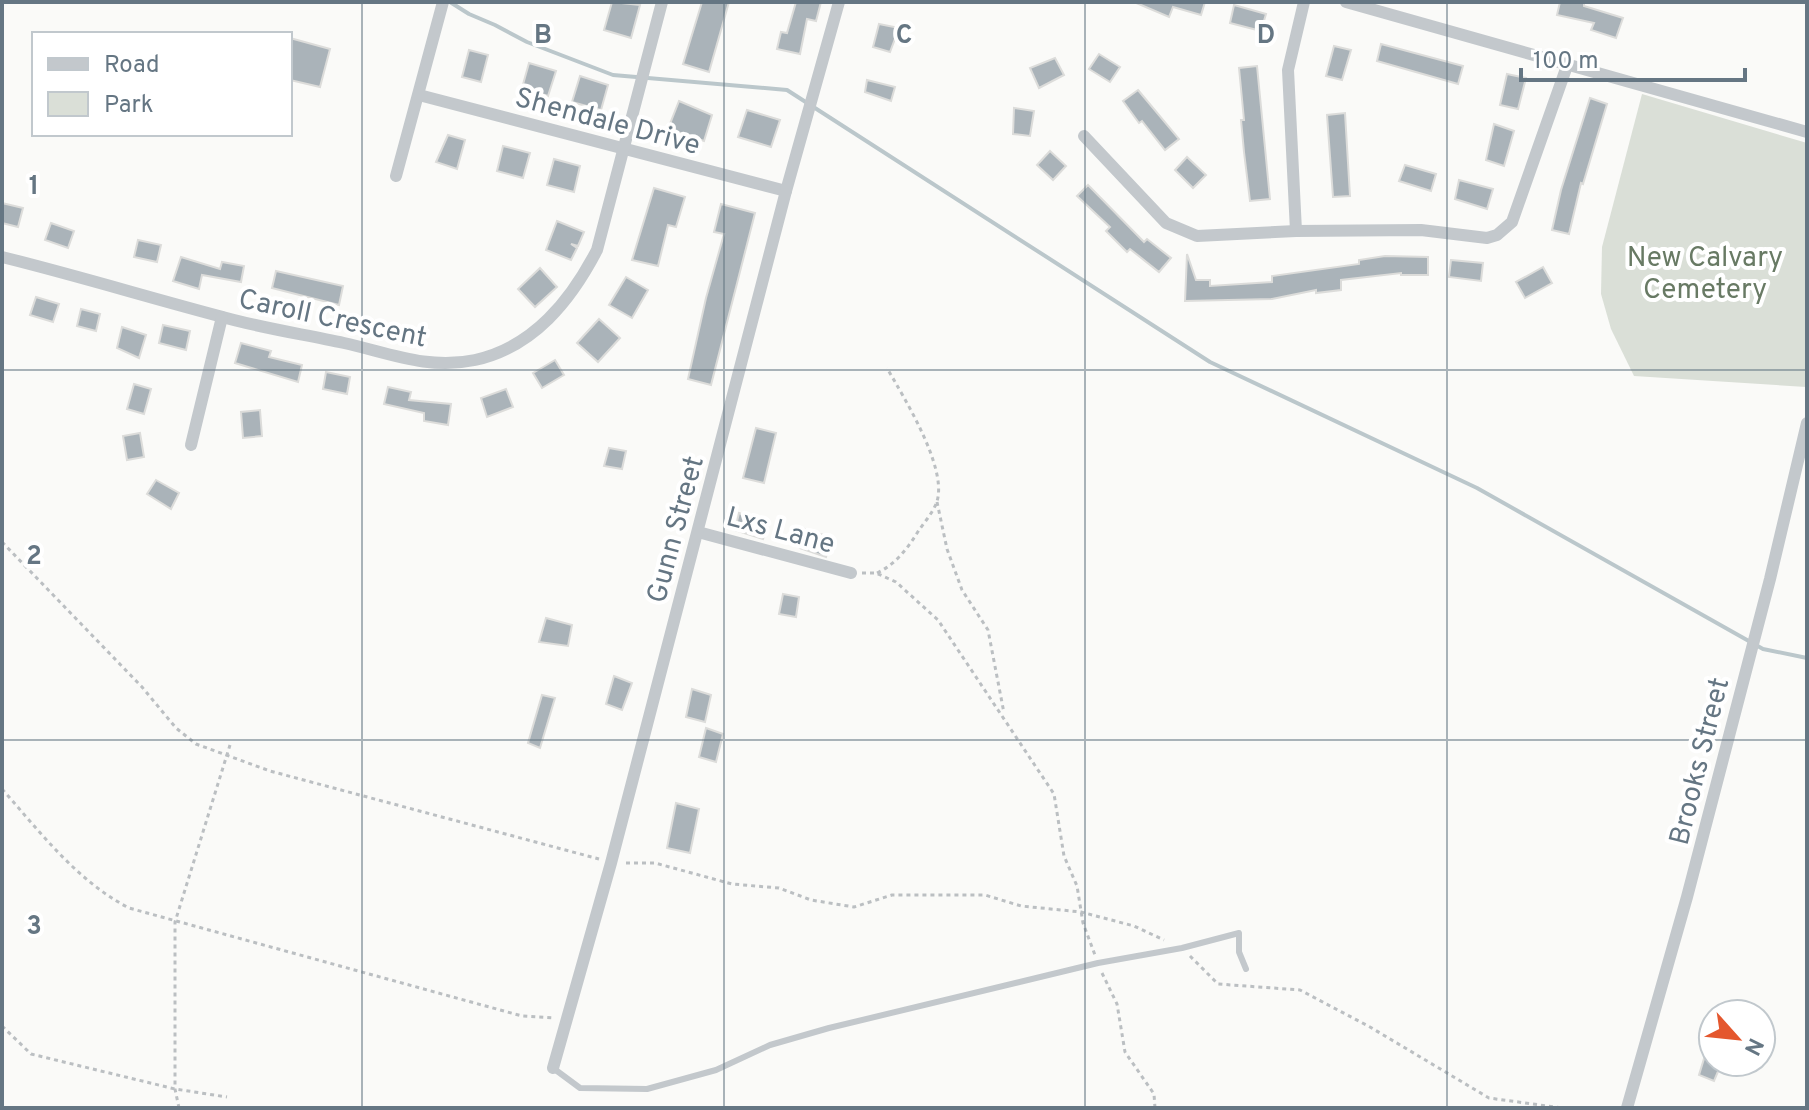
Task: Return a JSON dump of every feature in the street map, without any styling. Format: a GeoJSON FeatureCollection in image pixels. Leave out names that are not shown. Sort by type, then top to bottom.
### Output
{"type":"FeatureCollection","features":[{"type":"Feature","properties":{"kind":"street"},"geometry":{"type":"LineString","coordinates":[[396,176],[443,2]]}},
{"type":"Feature","properties":{"kind":"street","name":"Caroll Crescent"},"geometry":{"type":"LineString","coordinates":[[2,257],[222,317],[359,346],[411,362],[453,364],[497,354],[517,344],[550,319],[582,280],[602,235],[662,2]]}},
{"type":"Feature","properties":{"kind":"street","name":"Gunn Street"},"geometry":{"type":"LineString","coordinates":[[553,1068],[611,863],[786,191],[839,2]]}},
{"type":"Feature","properties":{"kind":"street"},"geometry":{"type":"LineString","coordinates":[[1296,231],[1288,70],[1304,2]]}},
{"type":"Feature","properties":{"kind":"street"},"geometry":{"type":"LineString","coordinates":[[1346,2],[1807,132]]}},
{"type":"Feature","properties":{"kind":"street"},"geometry":{"type":"LineString","coordinates":[[1084,136],[1166,223],[1197,236],[1421,230],[1487,238],[1497,235],[1512,222],[1568,63]]}},
{"type":"Feature","properties":{"kind":"street","name":"Shendale Drive"},"geometry":{"type":"LineString","coordinates":[[419,95],[786,191]]}},
{"type":"Feature","properties":{"kind":"street"},"geometry":{"type":"LineString","coordinates":[[191,445],[222,317]]}},
{"type":"Feature","properties":{"kind":"street","name":"Brooks Street"},"geometry":{"type":"LineString","coordinates":[[1627,1108],[1691,884],[1807,423]]}},
{"type":"Feature","properties":{"kind":"street","name":"Lxs Lane"},"geometry":{"type":"LineString","coordinates":[[698,532],[851,573]]}},
{"type":"Feature","properties":{"kind":"lane"},"geometry":{"type":"LineString","coordinates":[[553,1068],[580,1088],[647,1089],[716,1070],[770,1045],[829,1028],[1098,963],[1182,948],[1239,933],[1239,952],[1246,969]]}},
{"type":"Feature","properties":{"kind":"path"},"geometry":{"type":"LineString","coordinates":[[887,368],[914,416],[935,465],[937,502],[947,549],[962,590],[988,630],[1005,717]]}},
{"type":"Feature","properties":{"kind":"path"},"geometry":{"type":"LineString","coordinates":[[851,573],[876,573],[892,566],[937,502]]}},
{"type":"Feature","properties":{"kind":"path"},"geometry":{"type":"LineString","coordinates":[[2,542],[142,687],[176,728],[196,744],[270,771],[611,863],[655,863],[732,884],[779,888],[811,900],[854,907],[892,895],[985,895],[1021,906],[1081,912],[1134,926],[1182,948],[1218,984],[1300,990],[1370,1027],[1489,1098],[1562,1108]]}},
{"type":"Feature","properties":{"kind":"path"},"geometry":{"type":"LineString","coordinates":[[876,573],[896,582],[938,620],[1054,794],[1064,856],[1077,886],[1081,912],[1098,963],[1117,1004],[1125,1052],[1154,1094],[1155,1108]]}},
{"type":"Feature","properties":{"kind":"path"},"geometry":{"type":"LineString","coordinates":[[179,1108],[175,1089],[175,922],[230,745]]}},
{"type":"Feature","properties":{"kind":"path"},"geometry":{"type":"LineString","coordinates":[[2,789],[83,879],[105,896],[129,908],[522,1016],[567,1019]]}},
{"type":"Feature","properties":{"kind":"path"},"geometry":{"type":"LineString","coordinates":[[2,1026],[31,1054],[175,1089],[227,1097]]}},
{"type":"Feature","properties":{"kind":"green space","name":"New Calvary Cemetery"},"geometry":{"type":"Polygon","coordinates":[[[1642,94],[1807,143],[1806,387],[1634,376],[1611,329],[1601,294],[1602,247],[1642,94]]]}},
{"type":"Feature","properties":{"kind":"building"},"geometry":{"type":"Polygon","coordinates":[[[612,2],[640,5],[631,38],[604,30],[612,2]]]}},
{"type":"Feature","properties":{"kind":"building"},"geometry":{"type":"Polygon","coordinates":[[[702,2],[729,2],[709,72],[683,64],[702,2]]]}},
{"type":"Feature","properties":{"kind":"building"},"geometry":{"type":"Polygon","coordinates":[[[796,2],[821,2],[816,21],[807,19],[800,54],[777,49],[781,32],[787,33],[796,2]]]}},
{"type":"Feature","properties":{"kind":"building"},"geometry":{"type":"Polygon","coordinates":[[[1134,2],[1205,2],[1201,15],[1173,7],[1169,17],[1134,2]]]}},
{"type":"Feature","properties":{"kind":"building"},"geometry":{"type":"Polygon","coordinates":[[[1560,2],[1584,2],[1584,6],[1623,18],[1616,38],[1591,30],[1594,23],[1557,15],[1560,2]]]}},
{"type":"Feature","properties":{"kind":"building"},"geometry":{"type":"Polygon","coordinates":[[[1234,5],[1266,14],[1261,31],[1230,23],[1234,5]]]}},
{"type":"Feature","properties":{"kind":"building"},"geometry":{"type":"Polygon","coordinates":[[[879,24],[899,28],[890,52],[873,47],[879,24]]]}},
{"type":"Feature","properties":{"kind":"building"},"geometry":{"type":"Polygon","coordinates":[[[292,39],[330,49],[320,87],[292,80],[292,39]]]}},
{"type":"Feature","properties":{"kind":"building"},"geometry":{"type":"Polygon","coordinates":[[[1381,44],[1463,66],[1458,84],[1377,61],[1381,44]]]}},
{"type":"Feature","properties":{"kind":"building"},"geometry":{"type":"Polygon","coordinates":[[[1334,46],[1351,50],[1342,80],[1326,76],[1334,46]]]}},
{"type":"Feature","properties":{"kind":"building"},"geometry":{"type":"Polygon","coordinates":[[[469,50],[488,55],[481,82],[462,77],[469,50]]]}},
{"type":"Feature","properties":{"kind":"building"},"geometry":{"type":"Polygon","coordinates":[[[1099,54],[1120,67],[1110,82],[1089,69],[1099,54]]]}},
{"type":"Feature","properties":{"kind":"building"},"geometry":{"type":"Polygon","coordinates":[[[1055,58],[1064,75],[1039,88],[1030,68],[1055,58]]]}},
{"type":"Feature","properties":{"kind":"building"},"geometry":{"type":"Polygon","coordinates":[[[529,63],[556,71],[548,96],[522,88],[529,63]]]}},
{"type":"Feature","properties":{"kind":"building"},"geometry":{"type":"Polygon","coordinates":[[[1257,66],[1270,199],[1250,201],[1239,68],[1257,66]]]}},
{"type":"Feature","properties":{"kind":"building"},"geometry":{"type":"Polygon","coordinates":[[[1507,74],[1526,78],[1518,109],[1500,105],[1507,74]]]}},
{"type":"Feature","properties":{"kind":"building"},"geometry":{"type":"Polygon","coordinates":[[[580,76],[608,85],[601,110],[572,102],[580,76]]]}},
{"type":"Feature","properties":{"kind":"building"},"geometry":{"type":"Polygon","coordinates":[[[867,80],[895,87],[891,101],[865,92],[867,80]]]}},
{"type":"Feature","properties":{"kind":"building"},"geometry":{"type":"Polygon","coordinates":[[[1138,90],[1179,139],[1165,150],[1123,101],[1138,90]]]}},
{"type":"Feature","properties":{"kind":"building"},"geometry":{"type":"Polygon","coordinates":[[[1590,98],[1607,104],[1581,183],[1569,234],[1552,230],[1561,190],[1590,98]]]}},
{"type":"Feature","properties":{"kind":"building"},"geometry":{"type":"Polygon","coordinates":[[[679,101],[712,115],[704,141],[668,129],[679,101]]]}},
{"type":"Feature","properties":{"kind":"building"},"geometry":{"type":"Polygon","coordinates":[[[1014,108],[1034,111],[1030,136],[1013,134],[1014,108]]]}},
{"type":"Feature","properties":{"kind":"building"},"geometry":{"type":"Polygon","coordinates":[[[747,110],[780,120],[771,147],[738,137],[747,110]]]}},
{"type":"Feature","properties":{"kind":"building"},"geometry":{"type":"Polygon","coordinates":[[[1345,113],[1350,196],[1333,197],[1327,115],[1345,113]]]}},
{"type":"Feature","properties":{"kind":"building"},"geometry":{"type":"Polygon","coordinates":[[[1494,124],[1514,131],[1504,166],[1486,160],[1494,124]]]}},
{"type":"Feature","properties":{"kind":"building"},"geometry":{"type":"Polygon","coordinates":[[[448,135],[465,140],[457,169],[436,162],[448,135]]]}},
{"type":"Feature","properties":{"kind":"building"},"geometry":{"type":"Polygon","coordinates":[[[503,146],[530,153],[523,178],[497,171],[503,146]]]}},
{"type":"Feature","properties":{"kind":"building"},"geometry":{"type":"Polygon","coordinates":[[[1050,151],[1066,166],[1053,180],[1037,165],[1050,151]]]}},
{"type":"Feature","properties":{"kind":"building"},"geometry":{"type":"Polygon","coordinates":[[[1187,157],[1206,175],[1193,188],[1175,170],[1187,157]]]}},
{"type":"Feature","properties":{"kind":"building"},"geometry":{"type":"Polygon","coordinates":[[[554,159],[580,166],[574,192],[547,185],[554,159]]]}},
{"type":"Feature","properties":{"kind":"building"},"geometry":{"type":"Polygon","coordinates":[[[1405,165],[1436,174],[1431,191],[1399,181],[1405,165]]]}},
{"type":"Feature","properties":{"kind":"building"},"geometry":{"type":"Polygon","coordinates":[[[1459,180],[1493,189],[1487,209],[1455,199],[1459,180]]]}},
{"type":"Feature","properties":{"kind":"building"},"geometry":{"type":"Polygon","coordinates":[[[1088,185],[1144,242],[1147,239],[1171,258],[1159,272],[1130,249],[1127,252],[1106,231],[1110,227],[1077,196],[1088,185]]]}},
{"type":"Feature","properties":{"kind":"building"},"geometry":{"type":"Polygon","coordinates":[[[654,188],[685,197],[676,227],[668,225],[658,266],[632,260],[654,188]]]}},
{"type":"Feature","properties":{"kind":"building"},"geometry":{"type":"Polygon","coordinates":[[[2,203],[23,208],[18,227],[2,223],[2,203]]]}},
{"type":"Feature","properties":{"kind":"building"},"geometry":{"type":"Polygon","coordinates":[[[721,204],[755,213],[711,385],[688,379],[724,234],[714,232],[721,204]]]}},
{"type":"Feature","properties":{"kind":"building"},"geometry":{"type":"Polygon","coordinates":[[[557,221],[584,232],[578,246],[571,244],[577,248],[571,260],[546,250],[557,221]]]}},
{"type":"Feature","properties":{"kind":"building"},"geometry":{"type":"Polygon","coordinates":[[[51,223],[74,231],[68,248],[45,240],[51,223]]]}},
{"type":"Feature","properties":{"kind":"building"},"geometry":{"type":"Polygon","coordinates":[[[138,240],[161,245],[157,262],[134,257],[138,240]]]}},
{"type":"Feature","properties":{"kind":"building"},"geometry":{"type":"Polygon","coordinates":[[[1187,254],[1196,280],[1210,280],[1210,286],[1272,282],[1272,276],[1359,264],[1359,260],[1385,256],[1428,257],[1428,275],[1401,273],[1341,280],[1341,290],[1316,293],[1316,290],[1272,299],[1185,301],[1187,254]]]}},
{"type":"Feature","properties":{"kind":"building"},"geometry":{"type":"Polygon","coordinates":[[[181,257],[220,269],[222,262],[244,266],[241,282],[202,275],[199,289],[173,281],[181,257]]]}},
{"type":"Feature","properties":{"kind":"building"},"geometry":{"type":"Polygon","coordinates":[[[1451,260],[1483,263],[1481,281],[1449,277],[1451,260]]]}},
{"type":"Feature","properties":{"kind":"building"},"geometry":{"type":"Polygon","coordinates":[[[1543,267],[1552,283],[1525,298],[1516,282],[1543,267]]]}},
{"type":"Feature","properties":{"kind":"building"},"geometry":{"type":"Polygon","coordinates":[[[540,268],[557,287],[535,307],[518,289],[540,268]]]}},
{"type":"Feature","properties":{"kind":"building"},"geometry":{"type":"Polygon","coordinates":[[[276,271],[343,286],[339,305],[272,288],[276,271]]]}},
{"type":"Feature","properties":{"kind":"building"},"geometry":{"type":"Polygon","coordinates":[[[626,277],[648,290],[632,318],[609,305],[626,277]]]}},
{"type":"Feature","properties":{"kind":"building"},"geometry":{"type":"Polygon","coordinates":[[[36,297],[59,304],[53,322],[30,315],[36,297]]]}},
{"type":"Feature","properties":{"kind":"building"},"geometry":{"type":"Polygon","coordinates":[[[81,309],[100,314],[96,331],[77,326],[81,309]]]}},
{"type":"Feature","properties":{"kind":"building"},"geometry":{"type":"Polygon","coordinates":[[[599,319],[620,338],[598,362],[577,343],[599,319]]]}},
{"type":"Feature","properties":{"kind":"building"},"geometry":{"type":"Polygon","coordinates":[[[163,325],[190,331],[186,350],[159,343],[163,325]]]}},
{"type":"Feature","properties":{"kind":"building"},"geometry":{"type":"Polygon","coordinates":[[[122,327],[146,335],[139,358],[117,348],[122,327]]]}},
{"type":"Feature","properties":{"kind":"building"},"geometry":{"type":"Polygon","coordinates":[[[241,343],[271,351],[269,357],[302,365],[298,382],[235,363],[241,343]]]}},
{"type":"Feature","properties":{"kind":"building"},"geometry":{"type":"Polygon","coordinates":[[[555,360],[564,375],[542,388],[533,373],[555,360]]]}},
{"type":"Feature","properties":{"kind":"building"},"geometry":{"type":"Polygon","coordinates":[[[326,372],[350,377],[347,394],[323,389],[326,372]]]}},
{"type":"Feature","properties":{"kind":"building"},"geometry":{"type":"Polygon","coordinates":[[[134,384],[151,389],[144,414],[127,409],[134,384]]]}},
{"type":"Feature","properties":{"kind":"building"},"geometry":{"type":"Polygon","coordinates":[[[388,387],[411,392],[409,400],[451,404],[448,425],[424,421],[424,413],[384,404],[388,387]]]}},
{"type":"Feature","properties":{"kind":"building"},"geometry":{"type":"Polygon","coordinates":[[[506,389],[513,407],[487,417],[481,398],[506,389]]]}},
{"type":"Feature","properties":{"kind":"building"},"geometry":{"type":"Polygon","coordinates":[[[260,410],[262,436],[243,438],[241,412],[260,410]]]}},
{"type":"Feature","properties":{"kind":"building"},"geometry":{"type":"Polygon","coordinates":[[[756,428],[776,433],[764,483],[743,478],[756,428]]]}},
{"type":"Feature","properties":{"kind":"building"},"geometry":{"type":"Polygon","coordinates":[[[140,433],[144,457],[127,460],[123,436],[140,433]]]}},
{"type":"Feature","properties":{"kind":"building"},"geometry":{"type":"Polygon","coordinates":[[[609,448],[626,451],[622,469],[604,466],[609,448]]]}},
{"type":"Feature","properties":{"kind":"building"},"geometry":{"type":"Polygon","coordinates":[[[156,480],[179,493],[171,509],[147,494],[156,480]]]}},
{"type":"Feature","properties":{"kind":"building"},"geometry":{"type":"Polygon","coordinates":[[[739,513],[769,523],[763,539],[735,530],[739,513]]]}},
{"type":"Feature","properties":{"kind":"building"},"geometry":{"type":"Polygon","coordinates":[[[805,529],[832,538],[826,557],[800,548],[805,529]]]}},
{"type":"Feature","properties":{"kind":"building"},"geometry":{"type":"Polygon","coordinates":[[[783,594],[799,597],[796,617],[779,614],[783,594]]]}},
{"type":"Feature","properties":{"kind":"building"},"geometry":{"type":"Polygon","coordinates":[[[546,618],[572,625],[568,646],[539,642],[546,618]]]}},
{"type":"Feature","properties":{"kind":"building"},"geometry":{"type":"Polygon","coordinates":[[[614,676],[632,683],[622,710],[606,704],[614,676]]]}},
{"type":"Feature","properties":{"kind":"building"},"geometry":{"type":"Polygon","coordinates":[[[692,689],[711,695],[705,722],[686,717],[692,689]]]}},
{"type":"Feature","properties":{"kind":"building"},"geometry":{"type":"Polygon","coordinates":[[[542,695],[555,698],[540,748],[528,743],[542,695]]]}},
{"type":"Feature","properties":{"kind":"building"},"geometry":{"type":"Polygon","coordinates":[[[706,728],[723,734],[716,762],[699,757],[706,728]]]}},
{"type":"Feature","properties":{"kind":"building"},"geometry":{"type":"Polygon","coordinates":[[[676,803],[699,809],[690,853],[667,848],[676,803]]]}},
{"type":"Feature","properties":{"kind":"waterway"},"geometry":{"type":"LineString","coordinates":[[450,2],[527,42],[613,75],[787,90],[1210,362],[1477,488],[1763,649],[1807,658]]}}]}
